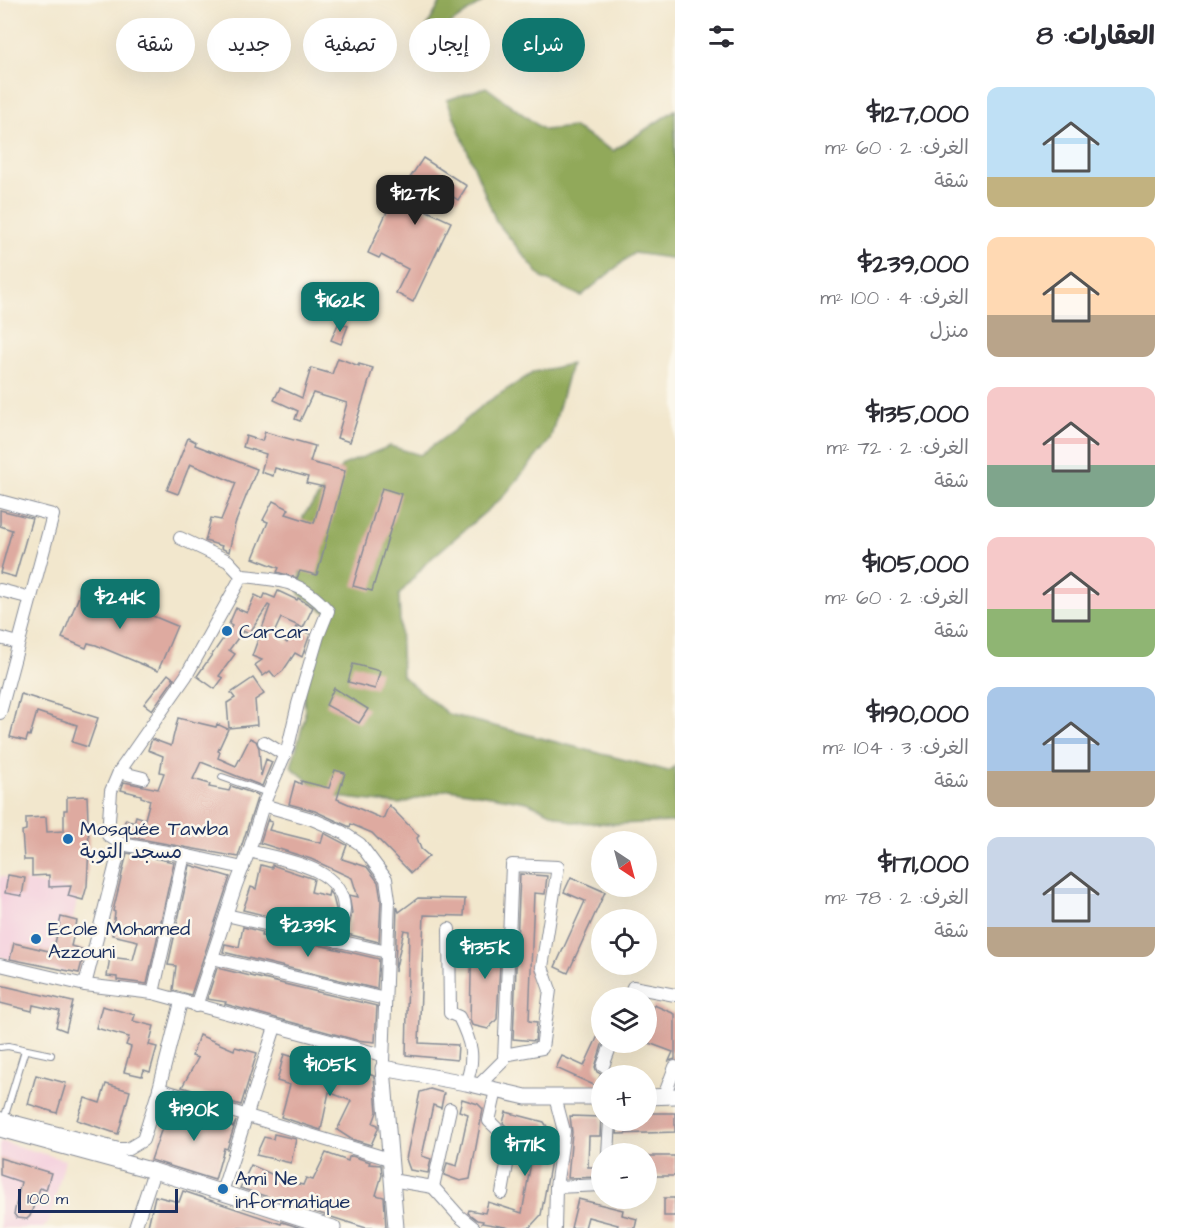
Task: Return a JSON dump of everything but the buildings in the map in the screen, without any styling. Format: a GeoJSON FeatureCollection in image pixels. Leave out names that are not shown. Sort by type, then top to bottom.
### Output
{"type":"FeatureCollection","features":[{"type":"Feature","properties":{"kind":"street"},"geometry":{"type":"LineString","coordinates":[[0,501],[53,515],[3,694],[0,713]]}},
{"type":"Feature","properties":{"kind":"street"},"geometry":{"type":"LineString","coordinates":[[180,538],[228,561],[242,576],[288,581],[317,597],[328,611],[318,636],[285,755],[263,805],[196,1006]]}},
{"type":"Feature","properties":{"kind":"street"},"geometry":{"type":"LineString","coordinates":[[242,576],[186,676],[119,772],[111,791],[108,835],[121,844],[243,868]]}},
{"type":"Feature","properties":{"kind":"street"},"geometry":{"type":"LineString","coordinates":[[0,590],[31,598]]}},
{"type":"Feature","properties":{"kind":"street"},"geometry":{"type":"LineString","coordinates":[[0,638],[18,643]]}},
{"type":"Feature","properties":{"kind":"street"},"geometry":{"type":"LineString","coordinates":[[264,742],[285,755]]}},
{"type":"Feature","properties":{"kind":"street"},"geometry":{"type":"LineString","coordinates":[[119,772],[143,778]]}},
{"type":"Feature","properties":{"kind":"street"},"geometry":{"type":"LineString","coordinates":[[263,805],[312,819],[342,832],[360,844],[386,879],[389,900],[383,1062],[396,1228]]}},
{"type":"Feature","properties":{"kind":"street"},"geometry":{"type":"LineString","coordinates":[[85,985],[121,844]]}},
{"type":"Feature","properties":{"kind":"street"},"geometry":{"type":"LineString","coordinates":[[249,851],[307,867],[329,877],[341,894],[344,910],[337,941]]}},
{"type":"Feature","properties":{"kind":"street"},"geometry":{"type":"LineString","coordinates":[[153,993],[184,855]]}},
{"type":"Feature","properties":{"kind":"street"},"geometry":{"type":"LineString","coordinates":[[472,1084],[504,1060],[504,1055],[512,865],[558,867],[542,967],[550,990],[542,1048],[504,1055]]}},
{"type":"Feature","properties":{"kind":"street"},"geometry":{"type":"LineString","coordinates":[[226,915],[387,952]]}},
{"type":"Feature","properties":{"kind":"street"},"geometry":{"type":"LineString","coordinates":[[449,929],[450,1013],[459,1017],[471,1041],[472,1084]]}},
{"type":"Feature","properties":{"kind":"street"},"geometry":{"type":"LineString","coordinates":[[212,958],[385,999]]}},
{"type":"Feature","properties":{"kind":"street"},"geometry":{"type":"LineString","coordinates":[[0,965],[85,985],[153,993],[275,1027],[383,1062],[526,1097],[591,1097]]}},
{"type":"Feature","properties":{"kind":"street"},"geometry":{"type":"LineString","coordinates":[[657,992],[675,995]]}},
{"type":"Feature","properties":{"kind":"street"},"geometry":{"type":"LineString","coordinates":[[1,1122],[119,1149],[128,1149],[143,1140],[159,1089],[181,1002]]}},
{"type":"Feature","properties":{"kind":"street"},"geometry":{"type":"LineString","coordinates":[[222,1192],[275,1027]]}},
{"type":"Feature","properties":{"kind":"street"},"geometry":{"type":"LineString","coordinates":[[670,1096],[675,1067]]}},
{"type":"Feature","properties":{"kind":"street"},"geometry":{"type":"LineString","coordinates":[[159,1089],[389,1159]]}},
{"type":"Feature","properties":{"kind":"street"},"geometry":{"type":"LineString","coordinates":[[496,1090],[489,1122],[511,1142],[502,1193]]}},
{"type":"Feature","properties":{"kind":"street"},"geometry":{"type":"LineString","coordinates":[[555,1097],[564,1131],[556,1187],[555,1228]]}},
{"type":"Feature","properties":{"kind":"street"},"geometry":{"type":"LineString","coordinates":[[433,1187],[450,1109]]}},
{"type":"Feature","properties":{"kind":"street"},"geometry":{"type":"LineString","coordinates":[[1,1122],[333,1228]]}},
{"type":"Feature","properties":{"kind":"street"},"geometry":{"type":"LineString","coordinates":[[135,1228],[154,1171]]}},
{"type":"Feature","properties":{"kind":"street"},"geometry":{"type":"LineString","coordinates":[[391,1180],[433,1187],[459,1216],[474,1228]]}},
{"type":"Feature","properties":{"kind":"street"},"geometry":{"type":"LineString","coordinates":[[556,1187],[591,1185]]}},
{"type":"Feature","properties":{"kind":"lane"},"geometry":{"type":"LineString","coordinates":[[222,777],[268,793]]}},
{"type":"Feature","properties":{"kind":"lane"},"geometry":{"type":"LineString","coordinates":[[0,1047],[8,1046],[51,1055]]}},
{"type":"Feature","properties":{"kind":"lane"},"geometry":{"type":"LineString","coordinates":[[1,1122],[25,1050]]}},
{"type":"Feature","properties":{"kind":"shaded area","name":"Ecole Mohamed Azzouni"},"geometry":{"type":"Polygon","coordinates":[[[0,876],[79,891],[73,919],[77,921],[65,972],[0,957],[0,876]]]}},
{"type":"Feature","properties":{"kind":"shaded area"},"geometry":{"type":"Polygon","coordinates":[[[0,1141],[65,1160],[49,1222],[43,1228],[0,1228],[0,1141]]]}},
{"type":"Feature","properties":{"kind":"green space"},"geometry":{"type":"Polygon","coordinates":[[[440,0],[485,0],[459,18],[432,18],[440,0]]]}},
{"type":"Feature","properties":{"kind":"green space"},"geometry":{"type":"Polygon","coordinates":[[[486,87],[544,130],[573,127],[613,151],[675,110],[675,259],[634,253],[581,296],[542,278],[496,221],[447,100],[486,87]]]}},
{"type":"Feature","properties":{"kind":"green space"},"geometry":{"type":"Polygon","coordinates":[[[571,364],[550,440],[503,497],[426,563],[399,595],[402,676],[448,714],[668,771],[675,766],[675,822],[616,824],[571,822],[527,802],[449,789],[399,804],[327,796],[291,767],[305,717],[303,679],[330,615],[299,594],[303,516],[343,465],[390,446],[420,455],[484,404],[534,372],[571,364]]]}},
{"type":"Feature","properties":{"kind":"place","name":"Carcar"},"geometry":{"type":"Point","coordinates":[227,631]}},
{"type":"Feature","properties":{"kind":"place","name":"Mosquée Tawba مسجد التوبة"},"geometry":{"type":"Point","coordinates":[68,839]}},
{"type":"Feature","properties":{"kind":"place","name":"Ecole Mohamed Azzouni"},"geometry":{"type":"Point","coordinates":[36,939]}},
{"type":"Feature","properties":{"kind":"place","name":"Ami Ne informatique"},"geometry":{"type":"Point","coordinates":[223,1189]}}]}
